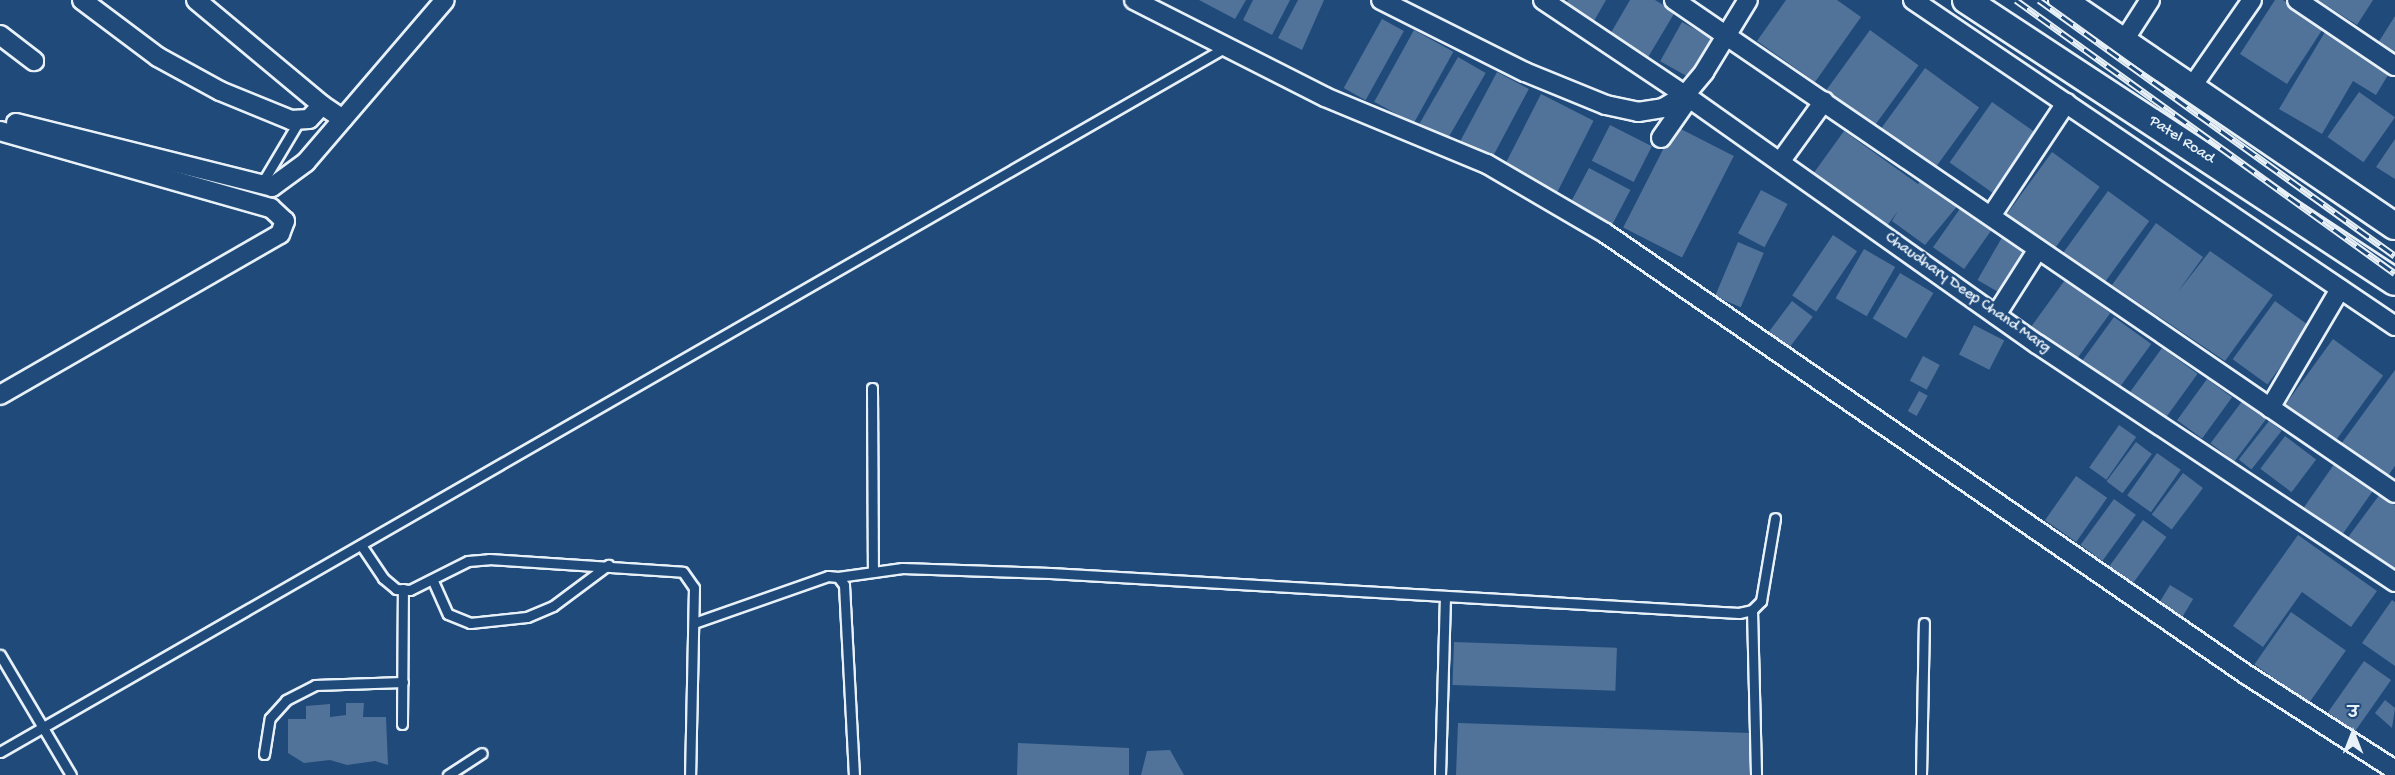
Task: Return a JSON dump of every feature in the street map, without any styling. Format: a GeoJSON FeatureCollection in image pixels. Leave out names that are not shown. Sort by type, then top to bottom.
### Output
{"type":"FeatureCollection","features":[{"type":"Feature","properties":{"kind":"main road","name":"Patel Road"},"geometry":{"type":"LineString","coordinates":[[1966,0],[2395,282]]}},
{"type":"Feature","properties":{"kind":"main road"},"geometry":{"type":"LineString","coordinates":[[2062,0],[2395,226]]}},
{"type":"Feature","properties":{"kind":"street"},"geometry":{"type":"LineString","coordinates":[[82,0],[158,57],[220,91],[299,121],[309,119],[322,105]]}},
{"type":"Feature","properties":{"kind":"street"},"geometry":{"type":"LineString","coordinates":[[196,0],[322,105],[343,119]]}},
{"type":"Feature","properties":{"kind":"street"},"geometry":{"type":"LineString","coordinates":[[0,119],[255,185],[272,187],[285,181],[343,119],[445,0]]}},
{"type":"Feature","properties":{"kind":"street"},"geometry":{"type":"LineString","coordinates":[[1134,0],[1325,97],[1487,164],[1605,233],[2247,675],[2395,770]]}},
{"type":"Feature","properties":{"kind":"street","name":"Chaudhary Deep Chand Marg"},"geometry":{"type":"LineString","coordinates":[[1543,0],[1687,96],[1996,315],[2395,582]]}},
{"type":"Feature","properties":{"kind":"street"},"geometry":{"type":"LineString","coordinates":[[1674,0],[1727,34],[2395,493]]}},
{"type":"Feature","properties":{"kind":"street"},"geometry":{"type":"LineString","coordinates":[[1661,138],[1748,0]]}},
{"type":"Feature","properties":{"kind":"street"},"geometry":{"type":"LineString","coordinates":[[1913,0],[2395,326]]}},
{"type":"Feature","properties":{"kind":"street"},"geometry":{"type":"LineString","coordinates":[[2123,42],[2150,0]]}},
{"type":"Feature","properties":{"kind":"street"},"geometry":{"type":"LineString","coordinates":[[2191,88],[2252,0]]}},
{"type":"Feature","properties":{"kind":"street"},"geometry":{"type":"LineString","coordinates":[[2297,0],[2395,66]]}},
{"type":"Feature","properties":{"kind":"street"},"geometry":{"type":"LineString","coordinates":[[1386,1],[1525,72],[1606,105],[1638,112],[1663,108],[1687,96]]}},
{"type":"Feature","properties":{"kind":"street"},"geometry":{"type":"LineString","coordinates":[[0,35],[34,61]]}},
{"type":"Feature","properties":{"kind":"street"},"geometry":{"type":"LineString","coordinates":[[1780,162],[1824,101]]}},
{"type":"Feature","properties":{"kind":"street"},"geometry":{"type":"LineString","coordinates":[[1990,216],[2066,103]]}},
{"type":"Feature","properties":{"kind":"street"},"geometry":{"type":"LineString","coordinates":[[0,131],[271,208],[285,221],[280,234],[0,395]]}},
{"type":"Feature","properties":{"kind":"street"},"geometry":{"type":"LineString","coordinates":[[1996,315],[2038,249]]}},
{"type":"Feature","properties":{"kind":"street"},"geometry":{"type":"LineString","coordinates":[[2270,408],[2340,289]]}},
{"type":"Feature","properties":{"kind":"lane"},"geometry":{"type":"LineString","coordinates":[[0,752],[1226,47]]}},
{"type":"Feature","properties":{"kind":"lane"},"geometry":{"type":"LineString","coordinates":[[255,185],[265,178],[299,121]]}},
{"type":"Feature","properties":{"kind":"lane"},"geometry":{"type":"LineString","coordinates":[[872,388],[873,572]]}},
{"type":"Feature","properties":{"kind":"lane"},"geometry":{"type":"LineString","coordinates":[[694,623],[828,576],[838,577],[902,568],[1050,573],[1739,613],[1752,610],[1761,601],[1774,518]]}},
{"type":"Feature","properties":{"kind":"lane"},"geometry":{"type":"LineString","coordinates":[[361,545],[383,578],[403,589],[432,581],[468,561],[608,565],[683,572],[694,588],[690,775]]}},
{"type":"Feature","properties":{"kind":"lane"},"geometry":{"type":"LineString","coordinates":[[432,581],[448,614],[470,623],[527,617],[553,606],[608,565]]}},
{"type":"Feature","properties":{"kind":"lane"},"geometry":{"type":"LineString","coordinates":[[838,577],[844,585],[854,775]]}},
{"type":"Feature","properties":{"kind":"lane"},"geometry":{"type":"LineString","coordinates":[[402,724],[403,589]]}},
{"type":"Feature","properties":{"kind":"lane"},"geometry":{"type":"LineString","coordinates":[[1440,775],[1445,596]]}},
{"type":"Feature","properties":{"kind":"lane"},"geometry":{"type":"LineString","coordinates":[[1752,610],[1756,775]]}},
{"type":"Feature","properties":{"kind":"lane"},"geometry":{"type":"LineString","coordinates":[[1921,775],[1924,623]]}},
{"type":"Feature","properties":{"kind":"lane"},"geometry":{"type":"LineString","coordinates":[[0,655],[71,775]]}},
{"type":"Feature","properties":{"kind":"lane"},"geometry":{"type":"LineString","coordinates":[[264,754],[270,718],[286,700],[315,686],[403,682]]}},
{"type":"Feature","properties":{"kind":"lane"},"geometry":{"type":"LineString","coordinates":[[448,775],[482,753]]}},
{"type":"Feature","properties":{"kind":"building"},"geometry":{"type":"Polygon","coordinates":[[[1199,0],[1246,0],[1235,19],[1199,0]]]}},
{"type":"Feature","properties":{"kind":"building"},"geometry":{"type":"Polygon","coordinates":[[[1253,0],[1290,0],[1272,35],[1243,20],[1253,0]]]}},
{"type":"Feature","properties":{"kind":"building"},"geometry":{"type":"Polygon","coordinates":[[[1298,0],[1324,0],[1302,50],[1278,38],[1298,0]]]}},
{"type":"Feature","properties":{"kind":"building"},"geometry":{"type":"Polygon","coordinates":[[[1568,0],[1606,0],[1594,21],[1566,4],[1568,0]]]}},
{"type":"Feature","properties":{"kind":"building"},"geometry":{"type":"Polygon","coordinates":[[[1630,0],[1655,0],[1675,12],[1647,59],[1609,36],[1630,0]]]}},
{"type":"Feature","properties":{"kind":"building"},"geometry":{"type":"Polygon","coordinates":[[[1786,0],[1837,0],[1861,17],[1815,82],[1757,41],[1786,0]]]}},
{"type":"Feature","properties":{"kind":"building"},"geometry":{"type":"Polygon","coordinates":[[[2275,0],[2283,0],[2324,27],[2287,84],[2240,54],[2275,0]]]}},
{"type":"Feature","properties":{"kind":"building"},"geometry":{"type":"Polygon","coordinates":[[[2318,0],[2373,0],[2357,25],[2318,0]]]}},
{"type":"Feature","properties":{"kind":"building"},"geometry":{"type":"Polygon","coordinates":[[[2395,16],[2395,54],[2378,43],[2395,16]]]}},
{"type":"Feature","properties":{"kind":"building"},"geometry":{"type":"Polygon","coordinates":[[[1382,19],[1404,31],[1366,100],[1344,88],[1382,19]]]}},
{"type":"Feature","properties":{"kind":"building"},"geometry":{"type":"Polygon","coordinates":[[[1682,22],[1714,40],[1693,79],[1660,61],[1682,22]]]}},
{"type":"Feature","properties":{"kind":"building"},"geometry":{"type":"Polygon","coordinates":[[[1414,30],[1453,52],[1414,124],[1374,102],[1414,30]]]}},
{"type":"Feature","properties":{"kind":"building"},"geometry":{"type":"Polygon","coordinates":[[[1870,30],[1919,65],[1873,128],[1825,92],[1870,30]]]}},
{"type":"Feature","properties":{"kind":"building"},"geometry":{"type":"Polygon","coordinates":[[[2325,32],[2391,70],[2376,95],[2353,81],[2322,134],[2279,109],[2325,32]]]}},
{"type":"Feature","properties":{"kind":"building"},"geometry":{"type":"Polygon","coordinates":[[[1458,57],[1486,73],[1447,141],[1419,125],[1458,57]]]}},
{"type":"Feature","properties":{"kind":"building"},"geometry":{"type":"Polygon","coordinates":[[[1925,68],[1979,107],[1933,171],[1879,132],[1925,68]]]}},
{"type":"Feature","properties":{"kind":"building"},"geometry":{"type":"Polygon","coordinates":[[[1497,72],[1529,89],[1490,161],[1459,144],[1497,72]]]}},
{"type":"Feature","properties":{"kind":"building"},"geometry":{"type":"Polygon","coordinates":[[[2359,92],[2395,117],[2363,162],[2327,137],[2359,92]]]}},
{"type":"Feature","properties":{"kind":"building"},"geometry":{"type":"Polygon","coordinates":[[[1541,94],[1594,121],[1555,196],[1503,169],[1541,94]]]}},
{"type":"Feature","properties":{"kind":"building"},"geometry":{"type":"Polygon","coordinates":[[[1992,102],[2040,136],[1998,196],[1950,163],[1992,102]]]}},
{"type":"Feature","properties":{"kind":"building"},"geometry":{"type":"Polygon","coordinates":[[[1610,125],[1652,146],[1634,182],[1592,161],[1610,125]]]}},
{"type":"Feature","properties":{"kind":"building"},"geometry":{"type":"Polygon","coordinates":[[[1675,126],[1734,156],[1682,258],[1623,228],[1675,126]]]}},
{"type":"Feature","properties":{"kind":"building"},"geometry":{"type":"Polygon","coordinates":[[[1844,131],[1918,184],[1922,179],[1959,204],[1925,245],[1892,221],[1898,211],[1886,227],[1813,174],[1844,131]]]}},
{"type":"Feature","properties":{"kind":"building"},"geometry":{"type":"Polygon","coordinates":[[[2395,139],[2395,179],[2376,167],[2395,139]]]}},
{"type":"Feature","properties":{"kind":"building"},"geometry":{"type":"Polygon","coordinates":[[[2052,152],[2100,187],[2053,251],[2006,216],[2052,152]]]}},
{"type":"Feature","properties":{"kind":"building"},"geometry":{"type":"Polygon","coordinates":[[[1589,168],[1630,190],[1611,227],[1569,205],[1589,168]]]}},
{"type":"Feature","properties":{"kind":"building"},"geometry":{"type":"Polygon","coordinates":[[[1761,190],[1787,204],[1764,247],[1738,233],[1761,190]]]}},
{"type":"Feature","properties":{"kind":"building"},"geometry":{"type":"Polygon","coordinates":[[[2108,191],[2149,221],[2102,286],[2061,256],[2108,191]]]}},
{"type":"Feature","properties":{"kind":"building"},"geometry":{"type":"Polygon","coordinates":[[[1964,203],[1995,225],[1964,269],[1933,247],[1964,203]]]}},
{"type":"Feature","properties":{"kind":"building"},"geometry":{"type":"Polygon","coordinates":[[[2156,223],[2203,257],[2177,293],[2210,251],[2273,295],[2225,361],[2112,285],[2156,223]]]}},
{"type":"Feature","properties":{"kind":"building"},"geometry":{"type":"Polygon","coordinates":[[[2004,234],[2030,249],[2003,295],[1978,280],[2004,234]]]}},
{"type":"Feature","properties":{"kind":"building"},"geometry":{"type":"Polygon","coordinates":[[[1833,235],[1857,251],[1816,312],[1792,296],[1833,235]]]}},
{"type":"Feature","properties":{"kind":"building"},"geometry":{"type":"Polygon","coordinates":[[[1738,242],[1764,253],[1741,307],[1715,296],[1738,242]]]}},
{"type":"Feature","properties":{"kind":"building"},"geometry":{"type":"Polygon","coordinates":[[[1864,249],[1895,267],[1867,316],[1836,298],[1864,249]]]}},
{"type":"Feature","properties":{"kind":"building"},"geometry":{"type":"Polygon","coordinates":[[[1900,273],[1933,293],[1906,339],[1873,318],[1900,273]]]}},
{"type":"Feature","properties":{"kind":"building"},"geometry":{"type":"Polygon","coordinates":[[[2065,280],[2110,313],[2074,362],[2029,329],[2065,280]]]}},
{"type":"Feature","properties":{"kind":"building"},"geometry":{"type":"Polygon","coordinates":[[[1792,301],[1813,317],[1789,349],[1768,333],[1792,301]]]}},
{"type":"Feature","properties":{"kind":"building"},"geometry":{"type":"Polygon","coordinates":[[[2275,301],[2310,326],[2267,385],[2233,359],[2275,301]]]}},
{"type":"Feature","properties":{"kind":"building"},"geometry":{"type":"Polygon","coordinates":[[[2114,317],[2151,344],[2118,389],[2081,362],[2114,317]]]}},
{"type":"Feature","properties":{"kind":"building"},"geometry":{"type":"Polygon","coordinates":[[[1974,325],[2004,340],[1989,370],[1959,354],[1974,325]]]}},
{"type":"Feature","properties":{"kind":"building"},"geometry":{"type":"Polygon","coordinates":[[[2333,339],[2383,375],[2332,446],[2282,409],[2333,339]]]}},
{"type":"Feature","properties":{"kind":"building"},"geometry":{"type":"Polygon","coordinates":[[[2162,348],[2198,374],[2165,419],[2129,393],[2162,348]]]}},
{"type":"Feature","properties":{"kind":"building"},"geometry":{"type":"Polygon","coordinates":[[[1923,356],[1940,365],[1927,390],[1910,381],[1923,356]]]}},
{"type":"Feature","properties":{"kind":"building"},"geometry":{"type":"Polygon","coordinates":[[[2395,370],[2395,466],[2387,477],[2341,444],[2395,370]]]}},
{"type":"Feature","properties":{"kind":"building"},"geometry":{"type":"Polygon","coordinates":[[[2207,379],[2232,397],[2202,438],[2177,420],[2207,379]]]}},
{"type":"Feature","properties":{"kind":"building"},"geometry":{"type":"Polygon","coordinates":[[[1919,391],[1928,396],[1917,416],[1908,411],[1919,391]]]}},
{"type":"Feature","properties":{"kind":"building"},"geometry":{"type":"Polygon","coordinates":[[[2243,400],[2267,418],[2234,461],[2211,443],[2243,400]]]}},
{"type":"Feature","properties":{"kind":"building"},"geometry":{"type":"Polygon","coordinates":[[[2269,421],[2282,431],[2251,469],[2239,460],[2269,421]]]}},
{"type":"Feature","properties":{"kind":"building"},"geometry":{"type":"Polygon","coordinates":[[[2119,425],[2136,437],[2106,480],[2089,468],[2119,425]]]}},
{"type":"Feature","properties":{"kind":"building"},"geometry":{"type":"Polygon","coordinates":[[[2285,436],[2316,459],[2291,492],[2260,469],[2285,436]]]}},
{"type":"Feature","properties":{"kind":"building"},"geometry":{"type":"Polygon","coordinates":[[[2136,442],[2152,454],[2122,493],[2107,481],[2136,442]]]}},
{"type":"Feature","properties":{"kind":"building"},"geometry":{"type":"Polygon","coordinates":[[[2157,453],[2181,470],[2151,512],[2127,496],[2157,453]]]}},
{"type":"Feature","properties":{"kind":"building"},"geometry":{"type":"Polygon","coordinates":[[[2335,463],[2374,490],[2343,534],[2304,507],[2335,463]]]}},
{"type":"Feature","properties":{"kind":"building"},"geometry":{"type":"Polygon","coordinates":[[[2183,473],[2203,488],[2172,530],[2152,515],[2183,473]]]}},
{"type":"Feature","properties":{"kind":"building"},"geometry":{"type":"Polygon","coordinates":[[[2076,476],[2107,498],[2076,542],[2045,520],[2076,476]]]}},
{"type":"Feature","properties":{"kind":"building"},"geometry":{"type":"Polygon","coordinates":[[[2380,494],[2395,505],[2395,574],[2346,540],[2380,494]]]}},
{"type":"Feature","properties":{"kind":"building"},"geometry":{"type":"Polygon","coordinates":[[[2114,499],[2136,515],[2102,561],[2080,545],[2114,499]]]}},
{"type":"Feature","properties":{"kind":"building"},"geometry":{"type":"Polygon","coordinates":[[[2143,520],[2166,537],[2131,586],[2107,569],[2143,520]]]}},
{"type":"Feature","properties":{"kind":"building"},"geometry":{"type":"Polygon","coordinates":[[[2298,535],[2377,591],[2351,627],[2302,592],[2263,647],[2233,626],[2298,535]]]}},
{"type":"Feature","properties":{"kind":"building"},"geometry":{"type":"Polygon","coordinates":[[[2170,585],[2193,599],[2182,618],[2159,604],[2170,585]]]}},
{"type":"Feature","properties":{"kind":"building"},"geometry":{"type":"Polygon","coordinates":[[[2392,600],[2395,602],[2395,666],[2362,643],[2392,600]]]}},
{"type":"Feature","properties":{"kind":"building"},"geometry":{"type":"Polygon","coordinates":[[[2291,612],[2346,650],[2309,703],[2254,664],[2291,612]]]}},
{"type":"Feature","properties":{"kind":"building"},"geometry":{"type":"Polygon","coordinates":[[[1454,642],[1617,648],[1615,691],[1452,685],[1454,642]]]}},
{"type":"Feature","properties":{"kind":"building"},"geometry":{"type":"Polygon","coordinates":[[[2364,661],[2391,680],[2355,732],[2328,713],[2364,661]]]}},
{"type":"Feature","properties":{"kind":"building"},"geometry":{"type":"Polygon","coordinates":[[[2385,700],[2395,708],[2392,728],[2375,713],[2385,700]]]}},
{"type":"Feature","properties":{"kind":"building"},"geometry":{"type":"Polygon","coordinates":[[[346,703],[364,703],[363,717],[386,717],[388,765],[375,761],[347,765],[330,760],[304,763],[288,753],[288,719],[306,719],[306,706],[330,704],[330,717],[346,715],[346,703]]]}},
{"type":"Feature","properties":{"kind":"building"},"geometry":{"type":"Polygon","coordinates":[[[1458,723],[1751,733],[1750,775],[1456,775],[1458,723]]]}},
{"type":"Feature","properties":{"kind":"building"},"geometry":{"type":"Polygon","coordinates":[[[1018,743],[1129,748],[1129,775],[1017,775],[1018,743]]]}},
{"type":"Feature","properties":{"kind":"building"},"geometry":{"type":"Polygon","coordinates":[[[1170,750],[1184,775],[1141,775],[1147,751],[1170,750]]]}},
{"type":"Feature","properties":{"kind":"railway"},"geometry":{"type":"LineString","coordinates":[[2016,0],[2395,273]]}},
{"type":"Feature","properties":{"kind":"railway"},"geometry":{"type":"LineString","coordinates":[[2039,0],[2395,256]]}}]}
